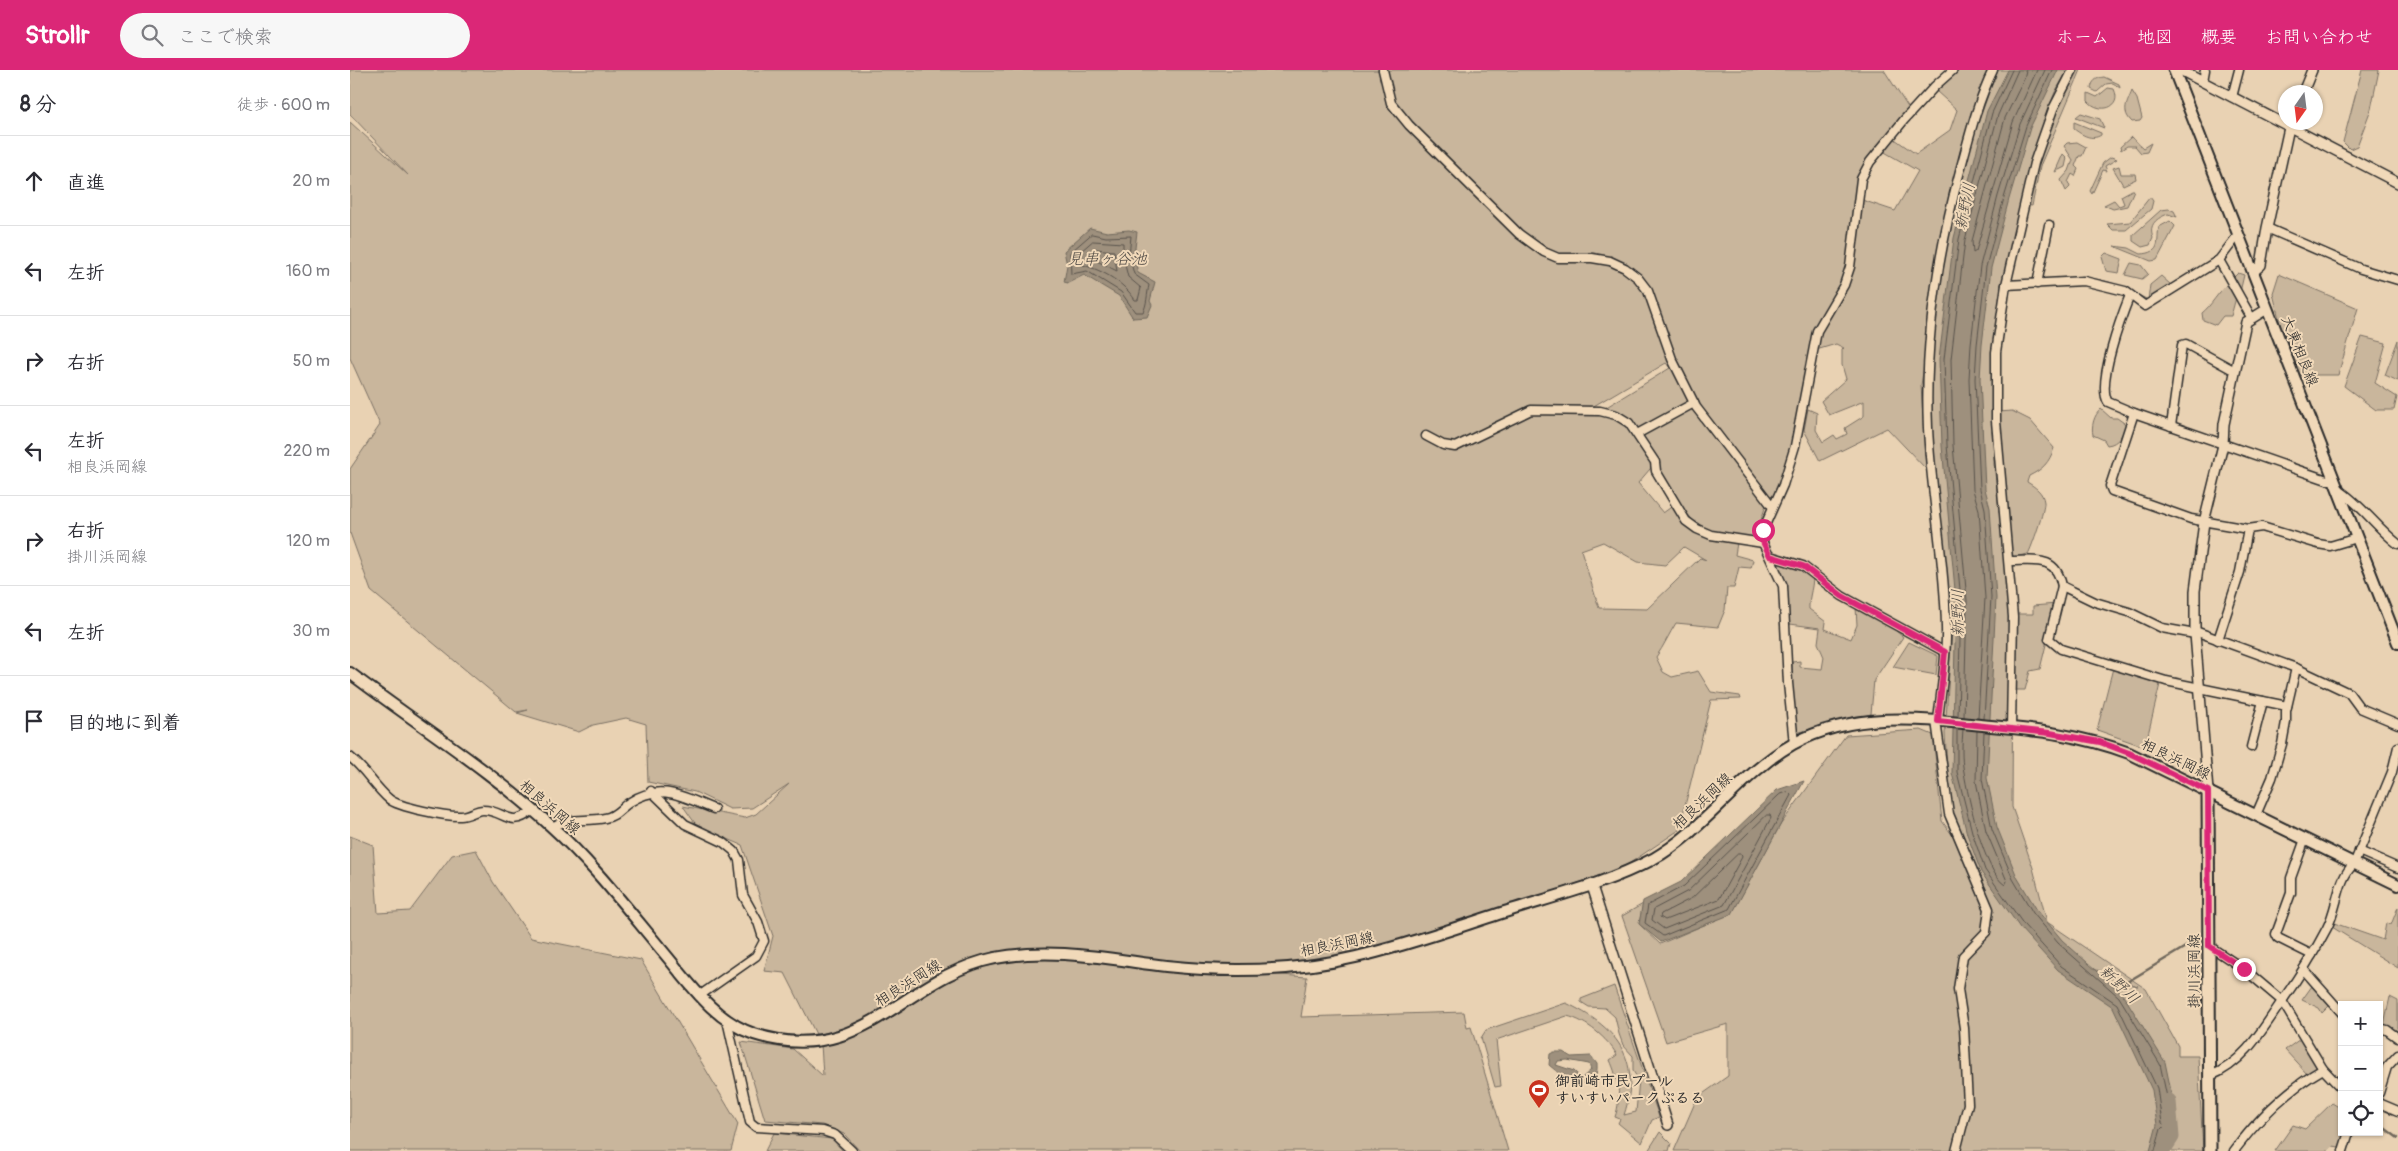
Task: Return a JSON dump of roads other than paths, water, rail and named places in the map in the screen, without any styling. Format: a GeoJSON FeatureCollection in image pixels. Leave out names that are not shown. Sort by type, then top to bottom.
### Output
{"type":"FeatureCollection","features":[{"type":"Feature","properties":{"kind":"main road","name":"大東相良線"},"geometry":{"type":"LineString","coordinates":[[2174,70],[2398,643]]}},
{"type":"Feature","properties":{"kind":"main road","name":"相良浜岡線"},"geometry":{"type":"LineString","coordinates":[[350,674],[533,810],[552,827],[607,883],[699,996],[727,1020],[756,1035],[782,1040],[818,1040],[858,1030],[874,1022],[935,982],[958,970],[987,960],[1018,954],[1072,954],[1164,966],[1226,970],[1268,970],[1321,964],[1360,956],[1423,938],[1592,886],[1621,875],[1688,836],[1748,779],[1794,744],[1831,729],[1870,720],[1939,721],[2073,736],[2100,742],[2129,753],[2398,885]]}},
{"type":"Feature","properties":{"kind":"main road","name":"掛川浜岡線"},"geometry":{"type":"LineString","coordinates":[[2208,791],[2210,1151]]}},
{"type":"Feature","properties":{"kind":"street"},"geometry":{"type":"LineString","coordinates":[[1382,70],[1391,103],[1410,126],[1519,234],[1544,252],[1558,258],[1592,258],[1610,261],[1638,278],[1651,297],[1672,359],[1694,403],[1711,429],[1772,506]]}},
{"type":"Feature","properties":{"kind":"street"},"geometry":{"type":"LineString","coordinates":[[1794,744],[1788,683],[1783,586],[1763,542],[1763,530],[1772,506],[1783,485],[1795,446],[1817,331],[1844,285],[1850,267],[1861,179],[1870,162],[1904,120],[1935,86],[1953,70]]}},
{"type":"Feature","properties":{"kind":"street"},"geometry":{"type":"LineString","coordinates":[[1956,1151],[1968,1104],[1964,1028],[1958,989],[1963,956],[1986,932],[1989,909],[1949,814],[1939,721],[1946,628],[1942,565],[1928,428],[1930,330],[1950,208],[1975,115],[1993,70]]}},
{"type":"Feature","properties":{"kind":"street"},"geometry":{"type":"LineString","coordinates":[[2008,728],[2013,617],[1995,392],[1996,352],[2006,285],[2034,163],[2053,109],[2073,70]]}},
{"type":"Feature","properties":{"kind":"street"},"geometry":{"type":"LineString","coordinates":[[2180,70],[2278,118]]}},
{"type":"Feature","properties":{"kind":"street"},"geometry":{"type":"LineString","coordinates":[[2203,81],[2206,70]]}},
{"type":"Feature","properties":{"kind":"street"},"geometry":{"type":"LineString","coordinates":[[2232,97],[2239,70]]}},
{"type":"Feature","properties":{"kind":"street"},"geometry":{"type":"LineString","coordinates":[[2306,85],[2312,70]]}},
{"type":"Feature","properties":{"kind":"street"},"geometry":{"type":"LineString","coordinates":[[2252,272],[2262,265],[2267,228],[2289,130]]}},
{"type":"Feature","properties":{"kind":"street"},"geometry":{"type":"LineString","coordinates":[[2301,130],[2398,183]]}},
{"type":"Feature","properties":{"kind":"street"},"geometry":{"type":"LineString","coordinates":[[2037,284],[2049,225]]}},
{"type":"Feature","properties":{"kind":"street"},"geometry":{"type":"LineString","coordinates":[[2267,228],[2361,269],[2398,280]]}},
{"type":"Feature","properties":{"kind":"street"},"geometry":{"type":"LineString","coordinates":[[2006,285],[2084,281],[2125,290],[2145,306],[2219,260],[2238,235]]}},
{"type":"Feature","properties":{"kind":"street"},"geometry":{"type":"LineString","coordinates":[[2219,260],[2251,317]]}},
{"type":"Feature","properties":{"kind":"street"},"geometry":{"type":"LineString","coordinates":[[2130,295],[2115,334],[2104,396],[2108,402],[2223,445],[2327,480],[2335,480]]}},
{"type":"Feature","properties":{"kind":"street"},"geometry":{"type":"LineString","coordinates":[[2208,791],[2195,633],[2195,591],[2204,522],[2223,445],[2224,424],[2246,322],[2251,317],[2267,309]]}},
{"type":"Feature","properties":{"kind":"street"},"geometry":{"type":"LineString","coordinates":[[2171,426],[2182,345],[2186,344],[2235,371]]}},
{"type":"Feature","properties":{"kind":"street"},"geometry":{"type":"LineString","coordinates":[[1637,434],[1694,403]]}},
{"type":"Feature","properties":{"kind":"street"},"geometry":{"type":"LineString","coordinates":[[1426,436],[1443,445],[1455,447],[1531,410],[1600,411],[1616,415],[1630,423],[1655,462],[1656,471],[1686,521],[1711,535],[1763,542]]}},
{"type":"Feature","properties":{"kind":"street"},"geometry":{"type":"LineString","coordinates":[[2134,413],[2110,486],[2112,491],[2204,522],[2248,529],[2262,527],[2330,546],[2357,538]]}},
{"type":"Feature","properties":{"kind":"street"},"geometry":{"type":"LineString","coordinates":[[2339,490],[2353,499],[2382,532],[2398,544]]}},
{"type":"Feature","properties":{"kind":"street"},"geometry":{"type":"LineString","coordinates":[[2218,640],[2240,572],[2248,529]]}},
{"type":"Feature","properties":{"kind":"street"},"geometry":{"type":"LineString","coordinates":[[1770,556],[1803,566],[1842,596],[1945,652]]}},
{"type":"Feature","properties":{"kind":"street"},"geometry":{"type":"LineString","coordinates":[[2010,561],[2042,560],[2053,566],[2060,577],[2062,586],[2049,639],[2061,649],[2200,690],[2287,706]]}},
{"type":"Feature","properties":{"kind":"street"},"geometry":{"type":"LineString","coordinates":[[2062,586],[2095,602],[2129,612],[2162,628],[2195,633],[2296,668],[2349,693],[2360,708],[2398,724]]}},
{"type":"Feature","properties":{"kind":"street"},"geometry":{"type":"LineString","coordinates":[[2256,815],[2272,778],[2282,744],[2287,706],[2296,668]]}},
{"type":"Feature","properties":{"kind":"street"},"geometry":{"type":"LineString","coordinates":[[2251,747],[2263,701]]}},
{"type":"Feature","properties":{"kind":"street"},"geometry":{"type":"LineString","coordinates":[[2210,1076],[2225,1071],[2249,1047],[2304,970],[2329,925],[2346,871],[2354,864],[2360,851],[2392,772],[2398,747]]}},
{"type":"Feature","properties":{"kind":"street"},"geometry":{"type":"LineString","coordinates":[[350,757],[362,767],[390,800],[421,810],[461,816],[483,810],[510,819],[523,818],[533,810]]}},
{"type":"Feature","properties":{"kind":"street"},"geometry":{"type":"LineString","coordinates":[[552,827],[571,819],[604,818],[616,814],[629,802],[651,791],[669,791],[714,809]]}},
{"type":"Feature","properties":{"kind":"street"},"geometry":{"type":"LineString","coordinates":[[651,791],[685,824],[723,842],[734,850],[739,860],[743,895],[758,922],[764,941],[761,950],[756,956],[699,996]]}},
{"type":"Feature","properties":{"kind":"street"},"geometry":{"type":"LineString","coordinates":[[2305,839],[2291,878],[2291,893],[2276,934],[2278,938],[2312,955]]}},
{"type":"Feature","properties":{"kind":"street"},"geometry":{"type":"LineString","coordinates":[[2360,851],[2398,868]]}},
{"type":"Feature","properties":{"kind":"street"},"geometry":{"type":"LineString","coordinates":[[1592,886],[1668,1125]]}},
{"type":"Feature","properties":{"kind":"street"},"geometry":{"type":"LineString","coordinates":[[2209,946],[2244,969],[2282,1001],[2323,1068],[2338,1085]]}},
{"type":"Feature","properties":{"kind":"street"},"geometry":{"type":"LineString","coordinates":[[2304,970],[2338,1008]]}},
{"type":"Feature","properties":{"kind":"street"},"geometry":{"type":"LineString","coordinates":[[727,1020],[750,1122],[756,1126],[823,1131],[834,1135],[852,1151]]}},
{"type":"Feature","properties":{"kind":"street"},"geometry":{"type":"LineString","coordinates":[[2383,1029],[2398,1038]]}},
{"type":"Feature","properties":{"kind":"street"},"geometry":{"type":"LineString","coordinates":[[2380,1091],[2387,1067],[2398,1055]]}},
{"type":"Feature","properties":{"kind":"street"},"geometry":{"type":"LineString","coordinates":[[2234,1151],[2261,1118],[2309,1077],[2323,1068]]}},
{"type":"Feature","properties":{"kind":"street"},"geometry":{"type":"LineString","coordinates":[[2383,1105],[2398,1112]]}},
{"type":"Feature","properties":{"kind":"street"},"geometry":{"type":"LineString","coordinates":[[2343,1151],[2348,1136]]}},
{"type":"Feature","properties":{"kind":"water"},"geometry":{"type":"Polygon","coordinates":[[[2008,70],[2058,70],[2030,128],[2009,199],[1991,268],[1982,345],[1980,379],[1985,489],[1990,508],[1996,598],[1987,778],[1997,827],[2017,877],[2037,910],[2062,940],[2122,993],[2165,1062],[2173,1101],[2168,1151],[2150,1151],[2157,1125],[2152,1090],[2113,1007],[2058,970],[2020,928],[1981,872],[1967,834],[1952,773],[1956,601],[1942,446],[1939,359],[1954,238],[1987,111],[2008,70]]]}},
{"type":"Feature","properties":{"kind":"water","name":"見串ヶ谷池"},"geometry":{"type":"Polygon","coordinates":[[[1090,228],[1107,232],[1129,230],[1137,232],[1134,256],[1138,273],[1155,282],[1150,301],[1152,305],[1147,317],[1133,318],[1119,296],[1084,275],[1068,283],[1064,282],[1067,265],[1064,251],[1090,228]]]}},
{"type":"Feature","properties":{"kind":"water"},"geometry":{"type":"Polygon","coordinates":[[[1804,781],[1732,914],[1661,942],[1639,924],[1643,901],[1681,882],[1777,790],[1804,781]]]}},
{"type":"Feature","properties":{"kind":"water"},"geometry":{"type":"Polygon","coordinates":[[[1563,1052],[1571,1057],[1591,1056],[1597,1064],[1596,1075],[1592,1080],[1581,1084],[1582,1078],[1591,1070],[1589,1064],[1567,1060],[1558,1061],[1556,1065],[1574,1071],[1580,1077],[1578,1084],[1561,1075],[1549,1065],[1550,1054],[1563,1052]]]}},
{"type":"Feature","properties":{"kind":"waterway"},"geometry":{"type":"LineString","coordinates":[[2117,988],[2187,946]]}},
{"type":"Feature","properties":{"kind":"waterway","name":"新野川"},"geometry":{"type":"LineString","coordinates":[[2163,1151],[2172,1137],[2169,1101]]}},
{"type":"Feature","properties":{"kind":"waterway"},"geometry":{"type":"LineString","coordinates":[[2383,1127],[2398,1138]]}},
{"type":"Feature","properties":{"kind":"place","name":"御前崎市民プール すいすいパークぷるる"},"geometry":{"type":"Point","coordinates":[1539,1109]}}]}
